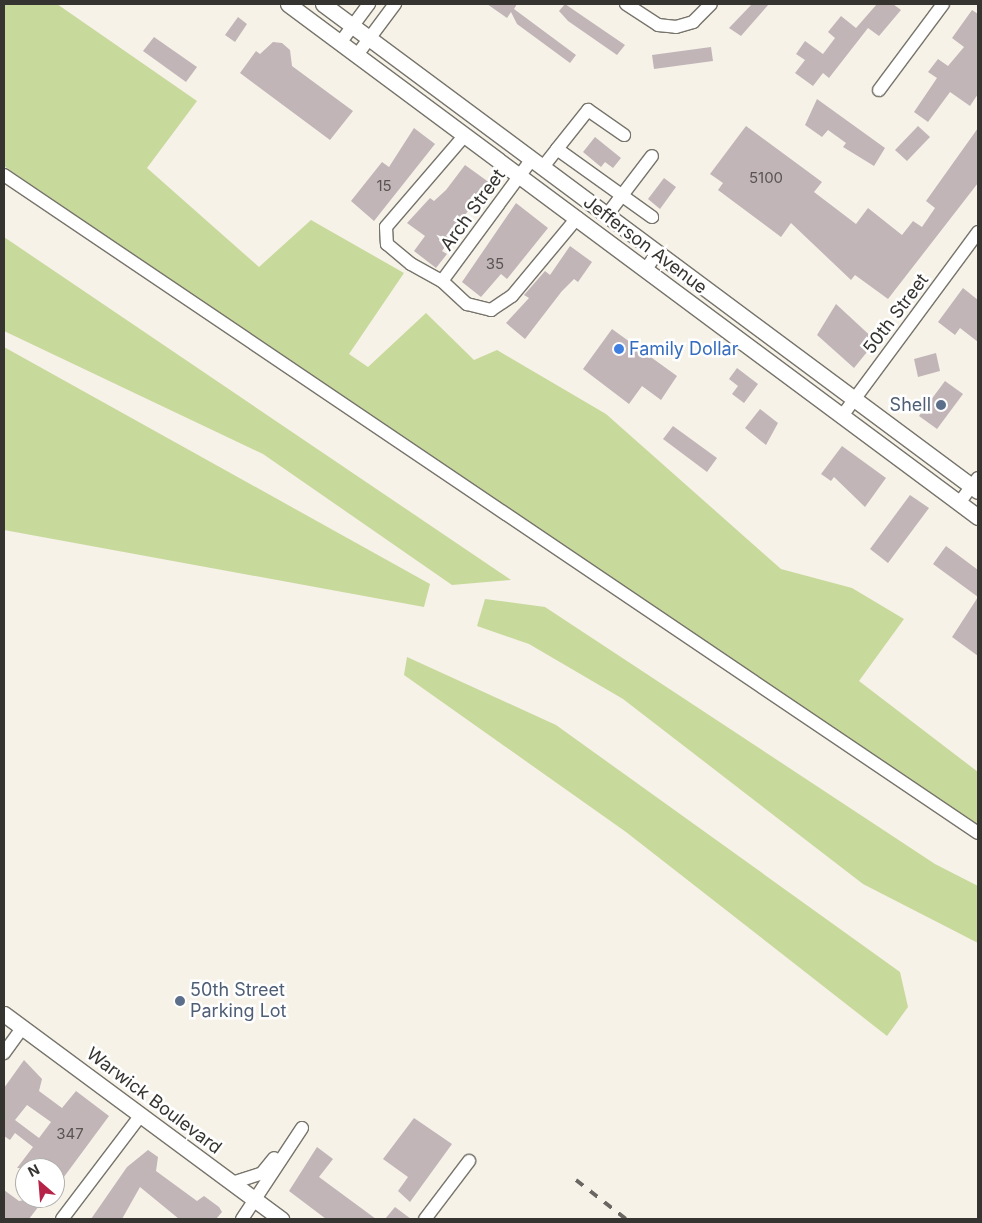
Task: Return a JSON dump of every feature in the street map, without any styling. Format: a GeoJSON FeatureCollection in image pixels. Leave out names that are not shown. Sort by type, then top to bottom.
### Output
{"type":"FeatureCollection","features":[{"type":"Feature","properties":{"kind":"main road","name":"Jefferson Avenue"},"geometry":{"type":"LineString","coordinates":[[288,4],[978,517]]}},
{"type":"Feature","properties":{"kind":"main road","name":"Jefferson Avenue"},"geometry":{"type":"LineString","coordinates":[[323,4],[855,399],[976,485]]}},
{"type":"Feature","properties":{"kind":"main road","name":"Warwick Boulevard"},"geometry":{"type":"LineString","coordinates":[[4,1014],[281,1219]]}},
{"type":"Feature","properties":{"kind":"street"},"geometry":{"type":"LineString","coordinates":[[340,43],[369,4]]}},
{"type":"Feature","properties":{"kind":"street"},"geometry":{"type":"LineString","coordinates":[[357,55],[395,4]]}},
{"type":"Feature","properties":{"kind":"street"},"geometry":{"type":"LineString","coordinates":[[626,4],[658,25],[676,27],[694,22],[711,4]]}},
{"type":"Feature","properties":{"kind":"street"},"geometry":{"type":"LineString","coordinates":[[879,90],[943,4]]}},
{"type":"Feature","properties":{"kind":"street","name":"Arch Street"},"geometry":{"type":"LineString","coordinates":[[442,281],[519,176],[557,149],[588,110],[624,135]]}},
{"type":"Feature","properties":{"kind":"street"},"geometry":{"type":"LineString","coordinates":[[465,135],[384,233],[387,244],[411,264],[442,281],[467,304],[491,310],[512,296],[577,218]]}},
{"type":"Feature","properties":{"kind":"street"},"geometry":{"type":"LineString","coordinates":[[557,149],[652,217]]}},
{"type":"Feature","properties":{"kind":"street"},"geometry":{"type":"LineString","coordinates":[[607,215],[652,156]]}},
{"type":"Feature","properties":{"kind":"street"},"geometry":{"type":"LineString","coordinates":[[4,175],[978,833]]}},
{"type":"Feature","properties":{"kind":"street","name":"50th Street"},"geometry":{"type":"LineString","coordinates":[[842,416],[978,232]]}},
{"type":"Feature","properties":{"kind":"street"},"geometry":{"type":"LineString","coordinates":[[646,270],[658,252]]}},
{"type":"Feature","properties":{"kind":"street"},"geometry":{"type":"LineString","coordinates":[[959,503],[976,485]]}},
{"type":"Feature","properties":{"kind":"street"},"geometry":{"type":"LineString","coordinates":[[4,1053],[23,1027]]}},
{"type":"Feature","properties":{"kind":"street"},"geometry":{"type":"LineString","coordinates":[[62,1219],[141,1115]]}},
{"type":"Feature","properties":{"kind":"street"},"geometry":{"type":"LineString","coordinates":[[232,1183],[262,1173],[302,1128],[242,1219]]}},
{"type":"Feature","properties":{"kind":"street"},"geometry":{"type":"LineString","coordinates":[[425,1219],[468,1161]]}},
{"type":"Feature","properties":{"kind":"green space"},"geometry":{"type":"Polygon","coordinates":[[[4,4],[57,4],[197,101],[147,168],[259,267],[311,220],[404,273],[349,354],[368,367],[426,313],[474,360],[497,350],[606,414],[781,569],[852,588],[904,619],[859,681],[978,772],[978,835],[4,166],[4,4]]]}},
{"type":"Feature","properties":{"kind":"green space"},"geometry":{"type":"Polygon","coordinates":[[[4,237],[511,580],[452,585],[263,454],[4,331],[4,237]]]}},
{"type":"Feature","properties":{"kind":"green space"},"geometry":{"type":"Polygon","coordinates":[[[4,347],[430,584],[424,607],[4,530],[4,347]]]}},
{"type":"Feature","properties":{"kind":"green space"},"geometry":{"type":"Polygon","coordinates":[[[485,599],[545,607],[935,864],[978,886],[978,943],[863,884],[623,699],[529,644],[477,626],[485,599]]]}},
{"type":"Feature","properties":{"kind":"green space"},"geometry":{"type":"Polygon","coordinates":[[[407,657],[556,725],[900,972],[908,1007],[887,1036],[626,832],[404,675],[407,657]]]}},
{"type":"Feature","properties":{"kind":"building"},"geometry":{"type":"Polygon","coordinates":[[[487,4],[517,4],[514,9],[576,55],[570,63],[517,24],[511,12],[507,18],[487,4]]]}},
{"type":"Feature","properties":{"kind":"building"},"geometry":{"type":"Polygon","coordinates":[[[565,4],[625,45],[617,55],[568,21],[559,11],[565,4]]]}},
{"type":"Feature","properties":{"kind":"building"},"geometry":{"type":"Polygon","coordinates":[[[752,4],[769,4],[741,36],[729,28],[752,4]]]}},
{"type":"Feature","properties":{"kind":"building"},"geometry":{"type":"Polygon","coordinates":[[[877,4],[893,4],[901,10],[879,36],[868,28],[829,78],[823,73],[813,86],[795,73],[805,60],[796,54],[805,41],[823,54],[835,38],[828,32],[841,16],[856,28],[877,4]]]}},
{"type":"Feature","properties":{"kind":"building"},"geometry":{"type":"Polygon","coordinates":[[[972,10],[978,14],[978,94],[970,106],[950,92],[928,122],[914,112],[937,78],[928,72],[938,59],[948,66],[964,47],[952,38],[972,10]]]}},
{"type":"Feature","properties":{"kind":"building"},"geometry":{"type":"Polygon","coordinates":[[[238,17],[247,24],[235,42],[225,35],[238,17]]]}},
{"type":"Feature","properties":{"kind":"building"},"geometry":{"type":"Polygon","coordinates":[[[154,37],[197,67],[186,82],[143,51],[154,37]]]}},
{"type":"Feature","properties":{"kind":"building"},"geometry":{"type":"Polygon","coordinates":[[[273,42],[282,43],[290,50],[292,66],[353,111],[330,140],[240,73],[256,51],[260,54],[273,42]]]}},
{"type":"Feature","properties":{"kind":"building"},"geometry":{"type":"Polygon","coordinates":[[[711,47],[713,61],[654,69],[652,55],[711,47]]]}},
{"type":"Feature","properties":{"kind":"building"},"geometry":{"type":"Polygon","coordinates":[[[817,99],[885,148],[874,166],[843,147],[846,143],[828,130],[822,137],[805,125],[817,99]]]}},
{"type":"Feature","properties":{"kind":"building"},"geometry":{"type":"Polygon","coordinates":[[[746,126],[822,182],[814,192],[856,224],[868,208],[902,235],[913,221],[922,227],[935,208],[926,201],[978,128],[978,183],[888,299],[855,275],[851,280],[791,223],[781,237],[718,190],[723,183],[710,174],[746,126]]]}},
{"type":"Feature","properties":{"kind":"building"},"geometry":{"type":"Polygon","coordinates":[[[918,126],[930,137],[907,161],[895,150],[918,126]]]}},
{"type":"Feature","properties":{"kind":"building"},"geometry":{"type":"Polygon","coordinates":[[[414,128],[435,144],[374,221],[351,201],[382,162],[389,167],[414,128]]]}},
{"type":"Feature","properties":{"kind":"building"},"geometry":{"type":"Polygon","coordinates":[[[595,137],[621,158],[613,168],[605,162],[601,167],[583,152],[595,137]]]}},
{"type":"Feature","properties":{"kind":"building"},"geometry":{"type":"Polygon","coordinates":[[[465,165],[490,183],[450,234],[453,236],[442,251],[447,254],[436,268],[414,251],[425,236],[407,223],[430,198],[434,201],[446,190],[465,165]]]}},
{"type":"Feature","properties":{"kind":"building"},"geometry":{"type":"Polygon","coordinates":[[[664,178],[676,187],[660,209],[648,199],[664,178]]]}},
{"type":"Feature","properties":{"kind":"building"},"geometry":{"type":"Polygon","coordinates":[[[516,203],[548,228],[507,279],[501,274],[481,297],[462,282],[516,203]]]}},
{"type":"Feature","properties":{"kind":"building"},"geometry":{"type":"Polygon","coordinates":[[[570,246],[592,262],[578,282],[574,279],[562,291],[525,339],[506,323],[529,298],[524,295],[545,271],[550,275],[570,246]]]}},
{"type":"Feature","properties":{"kind":"building"},"geometry":{"type":"Polygon","coordinates":[[[963,288],[978,300],[978,342],[960,328],[955,335],[938,322],[963,288]]]}},
{"type":"Feature","properties":{"kind":"building"},"geometry":{"type":"Polygon","coordinates":[[[836,304],[876,341],[854,368],[817,335],[836,304]]]}},
{"type":"Feature","properties":{"kind":"building","name":"Family Dollar"},"geometry":{"type":"Polygon","coordinates":[[[612,329],[677,376],[661,400],[642,386],[629,404],[583,369],[612,329]]]}},
{"type":"Feature","properties":{"kind":"building"},"geometry":{"type":"Polygon","coordinates":[[[936,353],[940,371],[918,377],[914,359],[936,353]]]}},
{"type":"Feature","properties":{"kind":"building"},"geometry":{"type":"Polygon","coordinates":[[[737,368],[758,384],[744,403],[732,394],[738,386],[729,379],[737,368]]]}},
{"type":"Feature","properties":{"kind":"building","name":"Shell"},"geometry":{"type":"Polygon","coordinates":[[[945,381],[963,394],[937,429],[919,416],[945,381]]]}},
{"type":"Feature","properties":{"kind":"building"},"geometry":{"type":"Polygon","coordinates":[[[760,409],[778,423],[766,445],[745,428],[760,409]]]}},
{"type":"Feature","properties":{"kind":"building"},"geometry":{"type":"Polygon","coordinates":[[[673,426],[717,458],[707,472],[663,439],[673,426]]]}},
{"type":"Feature","properties":{"kind":"building"},"geometry":{"type":"Polygon","coordinates":[[[842,446],[886,478],[865,507],[834,477],[831,481],[821,474],[842,446]]]}},
{"type":"Feature","properties":{"kind":"building"},"geometry":{"type":"Polygon","coordinates":[[[910,495],[929,508],[888,563],[870,549],[910,495]]]}},
{"type":"Feature","properties":{"kind":"building"},"geometry":{"type":"Polygon","coordinates":[[[946,546],[978,570],[978,597],[933,564],[946,546]]]}},
{"type":"Feature","properties":{"kind":"building"},"geometry":{"type":"Polygon","coordinates":[[[978,597],[978,656],[952,637],[978,597]]]}},
{"type":"Feature","properties":{"kind":"building"},"geometry":{"type":"Polygon","coordinates":[[[24,1060],[42,1079],[39,1091],[62,1108],[76,1091],[109,1116],[65,1175],[65,1158],[25,1158],[33,1147],[15,1133],[10,1140],[4,1136],[4,1088],[24,1060]],[[27,1105],[15,1120],[39,1138],[51,1122],[27,1105]]]}},
{"type":"Feature","properties":{"kind":"building"},"geometry":{"type":"Polygon","coordinates":[[[414,1118],[452,1144],[410,1202],[398,1191],[408,1177],[383,1159],[414,1118]]]}},
{"type":"Feature","properties":{"kind":"building"},"geometry":{"type":"Polygon","coordinates":[[[317,1147],[333,1159],[319,1177],[376,1219],[326,1219],[289,1191],[317,1147]]]}},
{"type":"Feature","properties":{"kind":"building"},"geometry":{"type":"Polygon","coordinates":[[[148,1150],[158,1157],[156,1171],[197,1201],[204,1196],[219,1207],[222,1212],[216,1219],[179,1219],[140,1187],[122,1219],[91,1219],[127,1167],[148,1150]]]}},
{"type":"Feature","properties":{"kind":"building"},"geometry":{"type":"Polygon","coordinates":[[[4,1190],[15,1198],[15,1208],[37,1208],[29,1219],[4,1219],[4,1190]]]}},
{"type":"Feature","properties":{"kind":"building"},"geometry":{"type":"Polygon","coordinates":[[[395,1207],[411,1219],[385,1219],[395,1207]]]}},
{"type":"Feature","properties":{"kind":"railway"},"geometry":{"type":"LineString","coordinates":[[576,1180],[626,1219]]}},
{"type":"Feature","properties":{"kind":"place","name":"Family Dollar"},"geometry":{"type":"Point","coordinates":[619,349]}},
{"type":"Feature","properties":{"kind":"place","name":"Shell"},"geometry":{"type":"Point","coordinates":[941,405]}},
{"type":"Feature","properties":{"kind":"place","name":"50th Street Parking Lot"},"geometry":{"type":"Point","coordinates":[180,1001]}}]}
